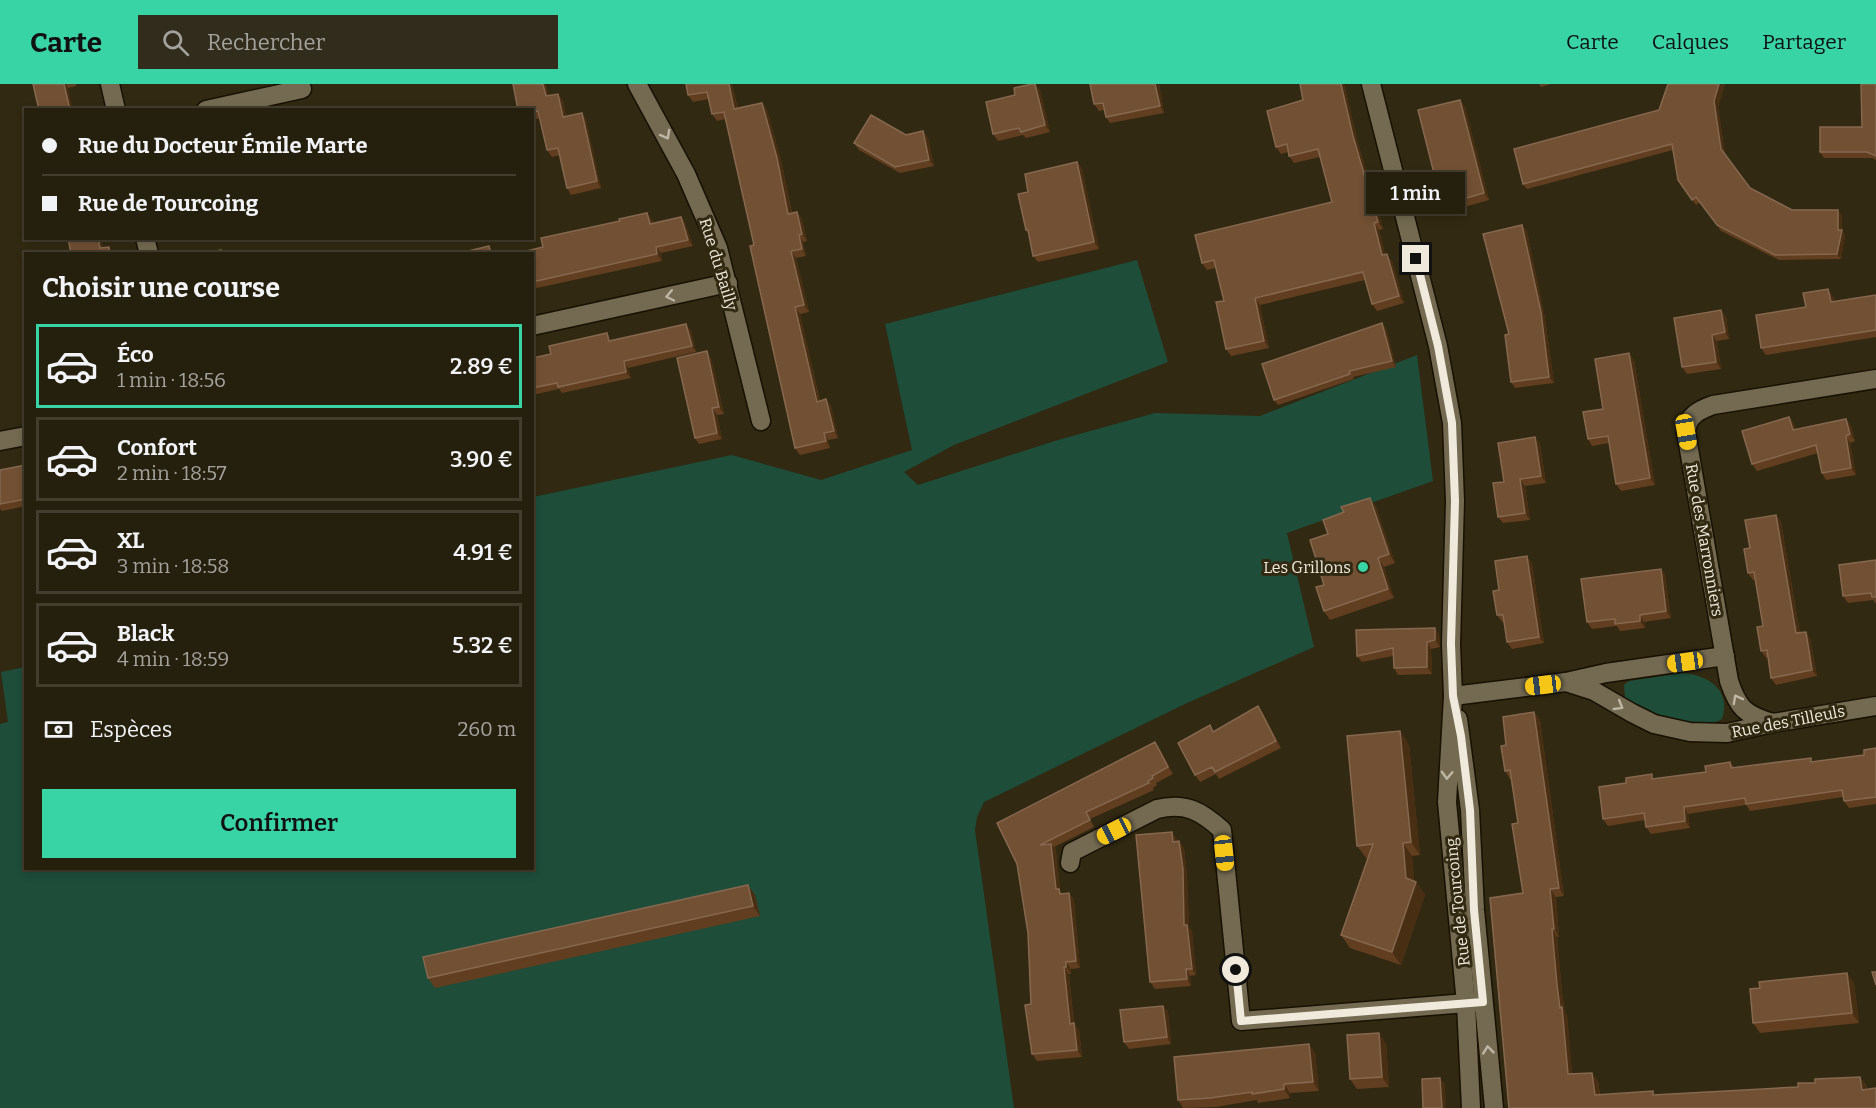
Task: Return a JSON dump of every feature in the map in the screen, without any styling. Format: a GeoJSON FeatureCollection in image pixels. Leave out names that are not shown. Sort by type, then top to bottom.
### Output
{"type":"FeatureCollection","features":[{"type":"Feature","properties":{"kind":"street"},"geometry":{"type":"LineString","coordinates":[[110,84],[116,108]]}},
{"type":"Feature","properties":{"kind":"street","name":"Rue du Bailly"},"geometry":{"type":"LineString","coordinates":[[637,84],[669,140],[698,199],[718,248],[761,421]]}},
{"type":"Feature","properties":{"kind":"street","name":"Rue de Tourcoing"},"geometry":{"type":"LineString","coordinates":[[1371,84],[1438,346],[1452,423],[1455,501],[1451,644],[1453,696],[1461,736],[1470,810],[1474,910],[1475,1003],[1471,1108]]}},
{"type":"Feature","properties":{"kind":"street"},"geometry":{"type":"LineString","coordinates":[[215,108],[302,89]]}},
{"type":"Feature","properties":{"kind":"street"},"geometry":{"type":"LineString","coordinates":[[534,326],[728,283]]}},
{"type":"Feature","properties":{"kind":"street","name":"Rue des Marronniers"},"geometry":{"type":"LineString","coordinates":[[1773,723],[1745,711],[1736,702],[1729,681],[1686,432],[1687,423],[1699,410],[1713,405],[1876,379]]}},
{"type":"Feature","properties":{"kind":"street"},"geometry":{"type":"LineString","coordinates":[[0,441],[24,436]]}},
{"type":"Feature","properties":{"kind":"street","name":"Rue des Tilleuls"},"geometry":{"type":"LineString","coordinates":[[1453,696],[1566,682],[1606,673],[1725,656]]}},
{"type":"Feature","properties":{"kind":"street","name":"Rue des Tilleuls"},"geometry":{"type":"LineString","coordinates":[[1566,682],[1594,691],[1644,719],[1675,730],[1726,733],[1876,706]]}},
{"type":"Feature","properties":{"kind":"street"},"geometry":{"type":"LineString","coordinates":[[1070,863],[1072,852],[1157,809],[1169,806],[1189,808],[1212,821],[1222,830],[1241,1021],[1475,1003]]}},
{"type":"Feature","properties":{"kind":"street","name":"Rue de Tourcoing"},"geometry":{"type":"LineString","coordinates":[[1475,1003],[1494,1108]]}},
{"type":"Feature","properties":{"kind":"green space"},"geometry":{"type":"Polygon","coordinates":[[[1137,260],[1168,362],[954,445],[904,472],[918,485],[1058,440],[1155,413],[1260,416],[1417,355],[1433,481],[1287,533],[1314,647],[1187,703],[984,802],[977,817],[975,830],[1014,1108],[0,1108],[0,724],[8,722],[1,672],[24,667],[24,870],[534,870],[534,497],[732,455],[821,480],[912,450],[885,324],[1137,260]]]}},
{"type":"Feature","properties":{"kind":"green space"},"geometry":{"type":"Polygon","coordinates":[[[1683,673],[1701,677],[1716,686],[1724,700],[1722,719],[1717,722],[1678,720],[1651,711],[1625,698],[1624,685],[1629,681],[1683,673]]]}},
{"type":"Feature","properties":{"kind":"building"},"geometry":{"type":"Polygon","coordinates":[[[33,84],[64,84],[70,108],[39,108],[33,84]]]}},
{"type":"Feature","properties":{"kind":"building"},"geometry":{"type":"Polygon","coordinates":[[[513,84],[543,84],[546,96],[558,94],[563,117],[582,113],[597,181],[567,188],[558,148],[547,150],[538,111],[534,112],[534,108],[518,108],[513,84]]]}},
{"type":"Feature","properties":{"kind":"building"},"geometry":{"type":"Polygon","coordinates":[[[686,84],[729,84],[734,109],[762,103],[777,158],[788,214],[797,212],[802,234],[799,235],[802,249],[791,251],[804,305],[795,307],[817,402],[826,399],[834,431],[824,433],[826,441],[795,448],[750,246],[754,245],[724,112],[712,114],[707,92],[688,95],[686,84]]]}},
{"type":"Feature","properties":{"kind":"building"},"geometry":{"type":"Polygon","coordinates":[[[1035,84],[1045,125],[1021,132],[1019,128],[993,134],[986,102],[1015,95],[1014,88],[1035,84]]]}},
{"type":"Feature","properties":{"kind":"building"},"geometry":{"type":"Polygon","coordinates":[[[1090,84],[1155,84],[1160,106],[1106,117],[1103,103],[1094,104],[1090,84]]]}},
{"type":"Feature","properties":{"kind":"building"},"geometry":{"type":"Polygon","coordinates":[[[1300,84],[1341,84],[1353,136],[1378,222],[1374,223],[1382,255],[1387,254],[1399,296],[1372,304],[1363,272],[1255,298],[1264,341],[1226,349],[1216,302],[1224,301],[1214,260],[1202,263],[1195,235],[1332,202],[1318,149],[1289,156],[1287,144],[1276,147],[1267,111],[1303,100],[1300,84]]]}},
{"type":"Feature","properties":{"kind":"building"},"geometry":{"type":"Polygon","coordinates":[[[1668,84],[1719,84],[1714,101],[1721,149],[1750,188],[1792,210],[1838,210],[1838,230],[1842,230],[1837,254],[1775,255],[1717,225],[1696,197],[1692,200],[1678,180],[1672,144],[1523,184],[1514,149],[1659,110],[1668,84]]]}},
{"type":"Feature","properties":{"kind":"building"},"geometry":{"type":"Polygon","coordinates":[[[1861,84],[1876,84],[1876,156],[1867,152],[1820,152],[1820,127],[1862,127],[1861,84]]]}},
{"type":"Feature","properties":{"kind":"building"},"geometry":{"type":"Polygon","coordinates":[[[1460,100],[1484,193],[1442,205],[1418,110],[1460,100]]]}},
{"type":"Feature","properties":{"kind":"building"},"geometry":{"type":"Polygon","coordinates":[[[871,115],[906,135],[923,131],[929,160],[895,167],[854,143],[871,115]]]}},
{"type":"Feature","properties":{"kind":"building"},"geometry":{"type":"Polygon","coordinates":[[[1077,162],[1094,242],[1033,256],[1018,194],[1028,192],[1025,174],[1077,162]]]}},
{"type":"Feature","properties":{"kind":"building"},"geometry":{"type":"Polygon","coordinates":[[[647,213],[650,224],[681,217],[688,240],[656,247],[657,254],[534,282],[534,252],[523,252],[543,247],[541,238],[620,221],[619,219],[647,213]]]}},
{"type":"Feature","properties":{"kind":"building"},"geometry":{"type":"Polygon","coordinates":[[[1522,225],[1541,312],[1549,377],[1511,382],[1505,335],[1509,334],[1483,234],[1522,225]]]}},
{"type":"Feature","properties":{"kind":"building"},"geometry":{"type":"Polygon","coordinates":[[[68,240],[98,240],[100,248],[109,247],[110,252],[71,252],[68,240]]]}},
{"type":"Feature","properties":{"kind":"building"},"geometry":{"type":"Polygon","coordinates":[[[489,246],[490,252],[464,252],[489,246]]]}},
{"type":"Feature","properties":{"kind":"building"},"geometry":{"type":"Polygon","coordinates":[[[1828,289],[1831,302],[1876,295],[1876,330],[1761,348],[1756,315],[1806,307],[1803,293],[1828,289]]]}},
{"type":"Feature","properties":{"kind":"building"},"geometry":{"type":"Polygon","coordinates":[[[1721,310],[1725,332],[1712,335],[1716,362],[1682,367],[1674,318],[1721,310]]]}},
{"type":"Feature","properties":{"kind":"building"},"geometry":{"type":"Polygon","coordinates":[[[1382,323],[1392,361],[1349,371],[1350,374],[1274,400],[1262,364],[1382,323]]]}},
{"type":"Feature","properties":{"kind":"building"},"geometry":{"type":"Polygon","coordinates":[[[686,324],[692,346],[624,361],[626,372],[558,387],[557,383],[534,388],[534,358],[551,354],[549,346],[607,333],[609,341],[686,324]]]}},
{"type":"Feature","properties":{"kind":"building"},"geometry":{"type":"Polygon","coordinates":[[[707,351],[719,407],[712,408],[717,433],[695,438],[677,358],[707,351]]]}},
{"type":"Feature","properties":{"kind":"building"},"geometry":{"type":"Polygon","coordinates":[[[1629,353],[1650,478],[1616,484],[1608,436],[1588,439],[1583,412],[1603,409],[1595,359],[1629,353]]]}},
{"type":"Feature","properties":{"kind":"building"},"geometry":{"type":"Polygon","coordinates":[[[1789,417],[1793,430],[1846,419],[1850,434],[1846,436],[1851,468],[1822,473],[1816,445],[1752,464],[1742,431],[1789,417]]]}},
{"type":"Feature","properties":{"kind":"building"},"geometry":{"type":"Polygon","coordinates":[[[1535,437],[1541,476],[1520,479],[1525,513],[1498,517],[1493,483],[1504,482],[1498,443],[1535,437]]]}},
{"type":"Feature","properties":{"kind":"building"},"geometry":{"type":"Polygon","coordinates":[[[24,465],[24,499],[0,504],[0,470],[24,465]]]}},
{"type":"Feature","properties":{"kind":"building"},"geometry":{"type":"Polygon","coordinates":[[[1370,498],[1389,554],[1378,558],[1388,589],[1324,611],[1316,587],[1324,585],[1310,540],[1328,534],[1323,520],[1344,512],[1341,507],[1370,498]]]}},
{"type":"Feature","properties":{"kind":"building"},"geometry":{"type":"Polygon","coordinates":[[[1776,515],[1796,633],[1806,632],[1812,670],[1771,678],[1767,650],[1761,651],[1757,627],[1763,626],[1754,572],[1748,573],[1744,549],[1750,548],[1745,520],[1776,515]]]}},
{"type":"Feature","properties":{"kind":"building"},"geometry":{"type":"Polygon","coordinates":[[[1527,556],[1539,637],[1507,642],[1503,615],[1497,615],[1493,591],[1499,590],[1495,561],[1527,556]]]}},
{"type":"Feature","properties":{"kind":"building"},"geometry":{"type":"Polygon","coordinates":[[[1876,560],[1876,597],[1872,597],[1871,593],[1843,596],[1839,565],[1876,560]]]}},
{"type":"Feature","properties":{"kind":"building"},"geometry":{"type":"Polygon","coordinates":[[[1661,569],[1666,611],[1640,615],[1640,621],[1615,624],[1615,619],[1587,622],[1581,579],[1661,569]]]}},
{"type":"Feature","properties":{"kind":"building"},"geometry":{"type":"Polygon","coordinates":[[[1435,628],[1435,640],[1427,642],[1427,667],[1394,668],[1393,648],[1357,656],[1356,630],[1435,628]]]}},
{"type":"Feature","properties":{"kind":"building"},"geometry":{"type":"Polygon","coordinates":[[[1258,706],[1276,741],[1215,772],[1212,767],[1195,775],[1178,743],[1210,725],[1213,732],[1258,706]]]}},
{"type":"Feature","properties":{"kind":"building"},"geometry":{"type":"Polygon","coordinates":[[[1534,712],[1559,888],[1550,889],[1557,985],[1560,1008],[1562,1007],[1568,1074],[1592,1073],[1595,1095],[1653,1091],[1653,1095],[1798,1087],[1798,1083],[1815,1083],[1815,1079],[1860,1077],[1862,1090],[1876,1088],[1876,1108],[1509,1108],[1490,898],[1523,893],[1512,824],[1518,823],[1510,770],[1505,771],[1501,746],[1506,745],[1503,717],[1534,712]]]}},
{"type":"Feature","properties":{"kind":"building"},"geometry":{"type":"Polygon","coordinates":[[[1400,731],[1411,842],[1403,843],[1406,878],[1416,882],[1392,952],[1341,935],[1373,844],[1357,846],[1347,736],[1400,731]]]}},
{"type":"Feature","properties":{"kind":"building"},"geometry":{"type":"Polygon","coordinates":[[[1155,742],[1168,767],[1152,776],[1149,783],[1086,812],[1090,820],[1040,845],[1051,844],[1056,889],[1059,889],[1060,894],[1069,893],[1076,961],[1066,962],[1066,967],[1064,967],[1070,1024],[1074,1023],[1077,1050],[1032,1054],[1025,1005],[1031,1004],[1028,933],[1017,864],[997,823],[1155,742]]]}},
{"type":"Feature","properties":{"kind":"building"},"geometry":{"type":"Polygon","coordinates":[[[1876,748],[1876,797],[1844,801],[1842,790],[1746,804],[1745,798],[1684,807],[1685,821],[1646,827],[1644,813],[1603,819],[1599,787],[1626,783],[1626,778],[1652,774],[1652,779],[1706,772],[1705,766],[1730,762],[1731,768],[1811,758],[1811,762],[1864,755],[1864,750],[1876,748]]]}},
{"type":"Feature","properties":{"kind":"building"},"geometry":{"type":"Polygon","coordinates":[[[1172,832],[1173,842],[1179,841],[1183,869],[1184,925],[1187,925],[1192,969],[1186,969],[1187,979],[1150,982],[1136,835],[1172,832]]]}},
{"type":"Feature","properties":{"kind":"building"},"geometry":{"type":"Polygon","coordinates":[[[748,885],[753,906],[428,978],[423,957],[748,885]]]}},
{"type":"Feature","properties":{"kind":"building"},"geometry":{"type":"Polygon","coordinates":[[[1872,972],[1876,972],[1876,985],[1872,972]]]}},
{"type":"Feature","properties":{"kind":"building"},"geometry":{"type":"Polygon","coordinates":[[[1847,973],[1852,1013],[1753,1023],[1750,989],[1760,988],[1759,982],[1847,973]]]}},
{"type":"Feature","properties":{"kind":"building"},"geometry":{"type":"Polygon","coordinates":[[[1163,1006],[1167,1037],[1124,1042],[1120,1010],[1163,1006]]]}},
{"type":"Feature","properties":{"kind":"building"},"geometry":{"type":"Polygon","coordinates":[[[1379,1033],[1382,1077],[1350,1079],[1347,1035],[1379,1033]]]}},
{"type":"Feature","properties":{"kind":"building"},"geometry":{"type":"Polygon","coordinates":[[[1309,1044],[1313,1082],[1284,1084],[1284,1089],[1252,1094],[1252,1092],[1178,1100],[1174,1057],[1309,1044]]]}},
{"type":"Feature","properties":{"kind":"building"},"geometry":{"type":"Polygon","coordinates":[[[1440,1078],[1442,1108],[1423,1108],[1422,1079],[1440,1078]]]}},
{"type":"Feature","properties":{"kind":"place","name":"Les Grillons"},"geometry":{"type":"Point","coordinates":[1363,567]}},
{"type":"Feature","properties":{"kind":"route"},"geometry":{"type":"LineString","coordinates":[[1236,970],[1241,1021],[1483,1002],[1474,910],[1470,810],[1461,736],[1453,696],[1451,667],[1455,501],[1452,423],[1438,346],[1416,259]]}}]}
